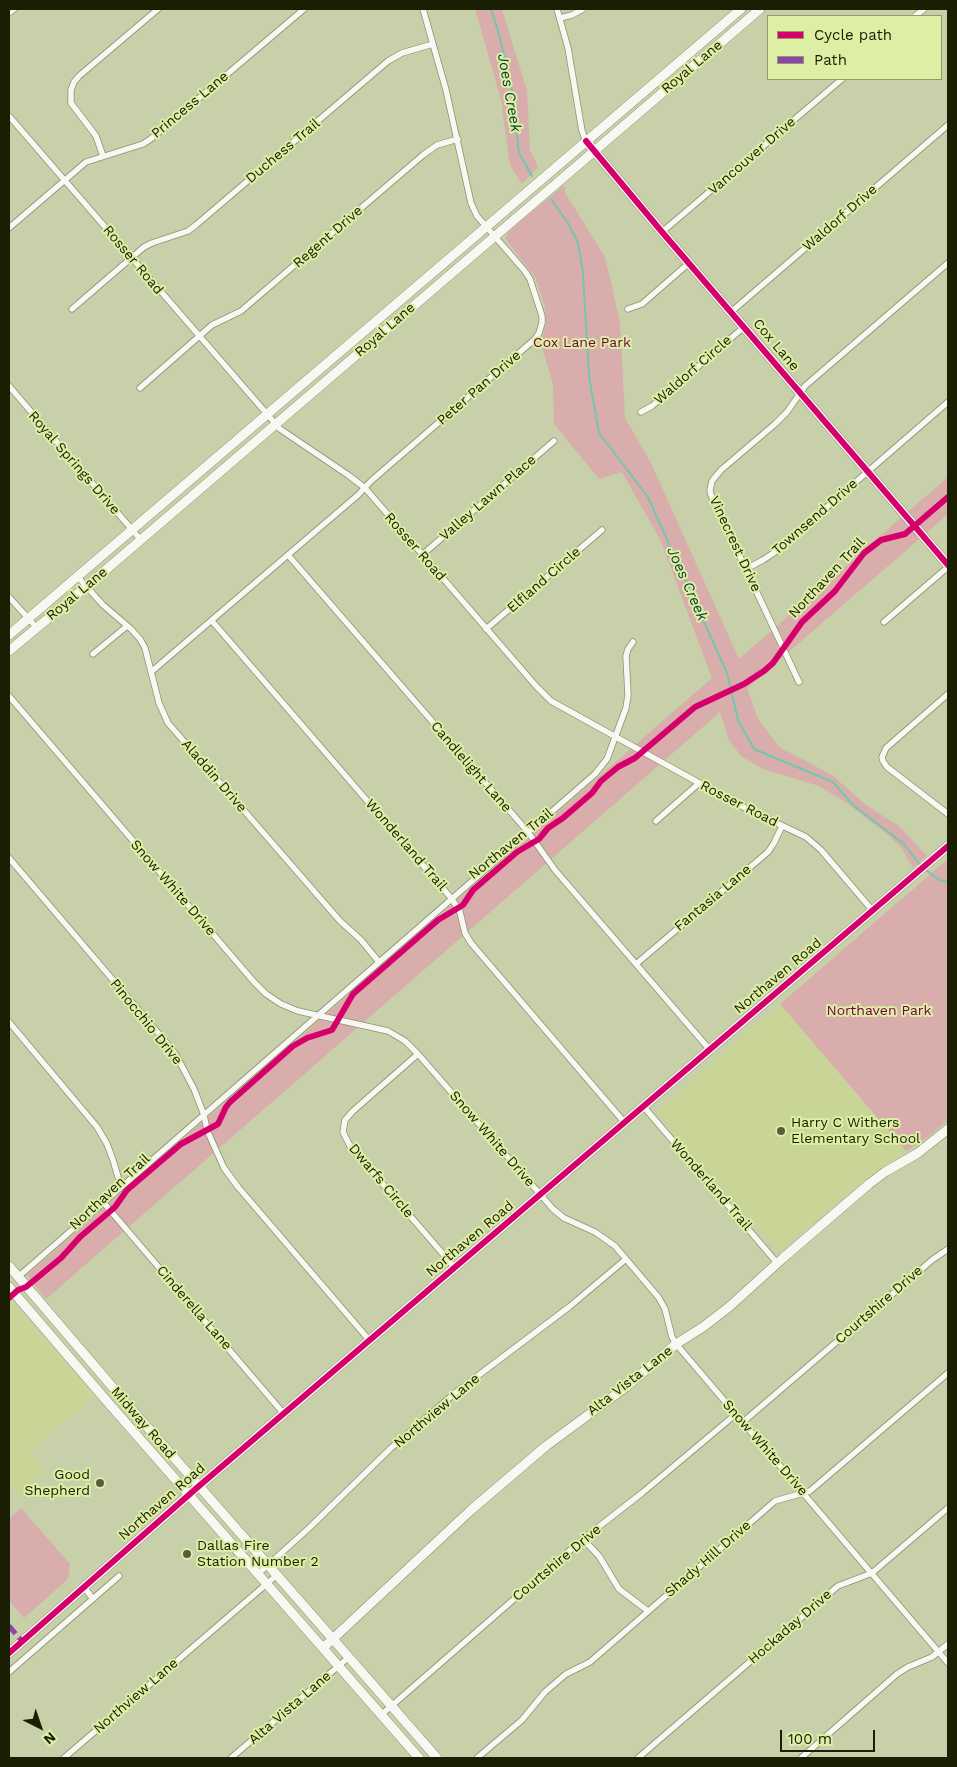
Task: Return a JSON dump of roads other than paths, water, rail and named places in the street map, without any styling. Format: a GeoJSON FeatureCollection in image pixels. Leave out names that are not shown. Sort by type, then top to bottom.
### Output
{"type":"FeatureCollection","features":[{"type":"Feature","properties":{"kind":"main road","name":"Royal Lane"},"geometry":{"type":"LineString","coordinates":[[9,635],[741,9]]}},
{"type":"Feature","properties":{"kind":"main road","name":"Royal Lane"},"geometry":{"type":"LineString","coordinates":[[9,651],[594,153],[760,9]]}},
{"type":"Feature","properties":{"kind":"main road"},"geometry":{"type":"LineString","coordinates":[[660,77],[668,87]]}},
{"type":"Feature","properties":{"kind":"main road","name":"Cox Lane"},"geometry":{"type":"LineString","coordinates":[[586,141],[594,153],[948,566]]}},
{"type":"Feature","properties":{"kind":"main road","name":"Northaven Road"},"geometry":{"type":"LineString","coordinates":[[9,1653],[199,1486],[948,846]]}},
{"type":"Feature","properties":{"kind":"main road","name":"Alta Vista Lane"},"geometry":{"type":"LineString","coordinates":[[323,1648],[478,1504],[546,1446],[626,1387],[676,1344],[703,1327],[729,1307],[868,1184],[918,1153],[948,1129]]}},
{"type":"Feature","properties":{"kind":"main road","name":"Midway Road"},"geometry":{"type":"LineString","coordinates":[[9,1266],[437,1758]]}},
{"type":"Feature","properties":{"kind":"main road","name":"Midway Road"},"geometry":{"type":"LineString","coordinates":[[9,1287],[104,1400],[419,1758]]}},
{"type":"Feature","properties":{"kind":"street"},"geometry":{"type":"LineString","coordinates":[[9,13],[14,9]]}},
{"type":"Feature","properties":{"kind":"street"},"geometry":{"type":"LineString","coordinates":[[102,156],[96,136],[71,103],[71,90],[74,82],[158,9]]}},
{"type":"Feature","properties":{"kind":"street","name":"Princess Lane"},"geometry":{"type":"LineString","coordinates":[[9,228],[86,162],[137,146],[152,138],[304,9]]}},
{"type":"Feature","properties":{"kind":"street","name":"Peter Pan Drive"},"geometry":{"type":"LineString","coordinates":[[151,672],[365,488],[535,339],[539,333],[542,316],[532,283],[524,270],[477,216],[471,203],[458,139],[423,9]]}},
{"type":"Feature","properties":{"kind":"street","name":"Cox Lane"},"geometry":{"type":"LineString","coordinates":[[557,9],[568,48],[582,131],[586,141]]}},
{"type":"Feature","properties":{"kind":"street"},"geometry":{"type":"LineString","coordinates":[[560,18],[572,15],[583,9]]}},
{"type":"Feature","properties":{"kind":"street","name":"Duchess Trail"},"geometry":{"type":"LineString","coordinates":[[72,309],[131,258],[152,243],[188,230],[196,225],[388,61],[402,53],[433,44]]}},
{"type":"Feature","properties":{"kind":"street","name":"Vancouver Drive"},"geometry":{"type":"LineString","coordinates":[[662,232],[841,80]]}},
{"type":"Feature","properties":{"kind":"street","name":"Rosser Road"},"geometry":{"type":"LineString","coordinates":[[9,116],[275,424],[285,434],[365,488],[486,629],[551,701],[698,784],[814,842],[873,911]]}},
{"type":"Feature","properties":{"kind":"street","name":"Waldorf Drive"},"geometry":{"type":"LineString","coordinates":[[731,312],[948,125]]}},
{"type":"Feature","properties":{"kind":"street","name":"Regent Drive"},"geometry":{"type":"LineString","coordinates":[[140,388],[198,336],[221,320],[242,311],[423,155],[437,145],[458,139]]}},
{"type":"Feature","properties":{"kind":"street"},"geometry":{"type":"LineString","coordinates":[[628,309],[642,304],[689,263]]}},
{"type":"Feature","properties":{"kind":"street","name":"Vinecrest Drive"},"geometry":{"type":"LineString","coordinates":[[799,682],[711,495],[712,481],[721,470],[787,412],[799,392],[948,263]]}},
{"type":"Feature","properties":{"kind":"street","name":"Waldorf Circle"},"geometry":{"type":"LineString","coordinates":[[641,412],[652,406],[744,327]]}},
{"type":"Feature","properties":{"kind":"street","name":"Royal Springs Drive"},"geometry":{"type":"LineString","coordinates":[[9,386],[140,539]]}},
{"type":"Feature","properties":{"kind":"street","name":"Townsend Drive"},"geometry":{"type":"LineString","coordinates":[[746,568],[775,552],[948,402]]}},
{"type":"Feature","properties":{"kind":"street","name":"Valley Lawn Place"},"geometry":{"type":"LineString","coordinates":[[422,555],[554,441]]}},
{"type":"Feature","properties":{"kind":"street","name":"Elfland Circle"},"geometry":{"type":"LineString","coordinates":[[486,629],[602,530]]}},
{"type":"Feature","properties":{"kind":"street","name":"Candlelight Lane"},"geometry":{"type":"LineString","coordinates":[[288,555],[528,832],[555,870],[710,1050]]}},
{"type":"Feature","properties":{"kind":"street"},"geometry":{"type":"LineString","coordinates":[[884,622],[948,566]]}},
{"type":"Feature","properties":{"kind":"street","name":"Aladdin Drive"},"geometry":{"type":"LineString","coordinates":[[78,576],[110,611],[140,639],[145,648],[159,703],[168,722],[340,922],[361,940],[379,962]]}},
{"type":"Feature","properties":{"kind":"street"},"geometry":{"type":"LineString","coordinates":[[9,597],[36,628]]}},
{"type":"Feature","properties":{"kind":"street","name":"Wonderland Trail"},"geometry":{"type":"LineString","coordinates":[[212,620],[452,899],[460,912],[465,933],[471,943],[625,1123]]}},
{"type":"Feature","properties":{"kind":"street"},"geometry":{"type":"LineString","coordinates":[[94,654],[127,626]]}},
{"type":"Feature","properties":{"kind":"street"},"geometry":{"type":"LineString","coordinates":[[18,1277],[604,765],[626,708],[628,695],[626,656],[633,642]]}},
{"type":"Feature","properties":{"kind":"street"},"geometry":{"type":"LineString","coordinates":[[948,694],[886,748],[882,757],[887,767],[948,814]]}},
{"type":"Feature","properties":{"kind":"street","name":"Snow White Drive"},"geometry":{"type":"LineString","coordinates":[[9,696],[266,994],[281,1004],[298,1010],[317,1016],[340,1019],[388,1031],[405,1041],[553,1209],[564,1218],[608,1240],[659,1298],[676,1344],[948,1663]]}},
{"type":"Feature","properties":{"kind":"street"},"geometry":{"type":"LineString","coordinates":[[656,821],[698,784]]}},
{"type":"Feature","properties":{"kind":"street","name":"Fantasia Lane"},"geometry":{"type":"LineString","coordinates":[[636,964],[768,852],[782,826]]}},
{"type":"Feature","properties":{"kind":"street","name":"Pinocchio Drive"},"geometry":{"type":"LineString","coordinates":[[9,858],[165,1041],[188,1075],[204,1115],[214,1150],[224,1168],[238,1187],[370,1341]]}},
{"type":"Feature","properties":{"kind":"street"},"geometry":{"type":"LineString","coordinates":[[9,1022],[97,1127],[114,1160],[121,1187]]}},
{"type":"Feature","properties":{"kind":"street","name":"Dwarfs Circle"},"geometry":{"type":"LineString","coordinates":[[418,1054],[352,1111],[345,1120],[343,1132],[350,1146],[455,1268]]}},
{"type":"Feature","properties":{"kind":"street","name":"Wonderland Trail"},"geometry":{"type":"LineString","coordinates":[[644,1107],[778,1264]]}},
{"type":"Feature","properties":{"kind":"street","name":"Cinderella Lane"},"geometry":{"type":"LineString","coordinates":[[103,1202],[284,1414]]}},
{"type":"Feature","properties":{"kind":"street","name":"Courtshire Drive"},"geometry":{"type":"LineString","coordinates":[[743,1422],[932,1260],[948,1249]]}},
{"type":"Feature","properties":{"kind":"street","name":"Northview Lane"},"geometry":{"type":"LineString","coordinates":[[258,1574],[392,1448],[455,1393],[569,1307],[626,1259]]}},
{"type":"Feature","properties":{"kind":"street","name":"Shady Hill Drive"},"geometry":{"type":"LineString","coordinates":[[476,1758],[522,1720],[545,1692],[566,1674],[590,1662],[775,1501],[810,1491],[948,1373]]}},
{"type":"Feature","properties":{"kind":"street","name":"Courtshire Drive"},"geometry":{"type":"LineString","coordinates":[[381,1715],[583,1539],[642,1493],[736,1414]]}},
{"type":"Feature","properties":{"kind":"street","name":"Hockaday Drive"},"geometry":{"type":"LineString","coordinates":[[638,1758],[838,1586],[872,1573],[948,1508]]}},
{"type":"Feature","properties":{"kind":"street"},"geometry":{"type":"LineString","coordinates":[[583,1539],[599,1556],[619,1589],[648,1611]]}},
{"type":"Feature","properties":{"kind":"street","name":"Northview Lane"},"geometry":{"type":"LineString","coordinates":[[64,1758],[277,1575]]}},
{"type":"Feature","properties":{"kind":"street"},"geometry":{"type":"LineString","coordinates":[[9,1670],[119,1576]]}},
{"type":"Feature","properties":{"kind":"street"},"geometry":{"type":"LineString","coordinates":[[84,1588],[93,1599]]}},
{"type":"Feature","properties":{"kind":"street"},"geometry":{"type":"LineString","coordinates":[[801,1758],[897,1674],[908,1667],[926,1660],[948,1644]]}},
{"type":"Feature","properties":{"kind":"street","name":"Alta Vista Lane"},"geometry":{"type":"LineString","coordinates":[[232,1758],[349,1657]]}},
{"type":"Feature","properties":{"kind":"waterway","name":"Joes Creek"},"geometry":{"type":"LineString","coordinates":[[491,9],[499,34],[512,91],[519,153],[532,176]]}},
{"type":"Feature","properties":{"kind":"waterway","name":"Joes Creek"},"geometry":{"type":"LineString","coordinates":[[551,199],[568,223],[578,243],[583,273],[589,376],[599,433],[648,497],[727,673],[738,720],[754,749],[833,782],[853,805],[904,844],[921,866]]}},
{"type":"Feature","properties":{"kind":"waterway","name":"Joes Creek"},"geometry":{"type":"LineString","coordinates":[[925,869],[939,880],[948,882]]}},
{"type":"Feature","properties":{"kind":"place","name":"Harry C Withers Elementary School"},"geometry":{"type":"Point","coordinates":[781,1131]}},
{"type":"Feature","properties":{"kind":"place","name":"Good Shepherd"},"geometry":{"type":"Point","coordinates":[100,1483]}},
{"type":"Feature","properties":{"kind":"place","name":"Dallas Fire Station Number 2"},"geometry":{"type":"Point","coordinates":[187,1554]}},
{"type":"Feature","properties":{"kind":"park label","name":"Cox Lane Park"},"geometry":{"type":"Point","coordinates":[582,343]}},
{"type":"Feature","properties":{"kind":"park label","name":"Northaven Park"},"geometry":{"type":"Point","coordinates":[879,1011]}}]}
